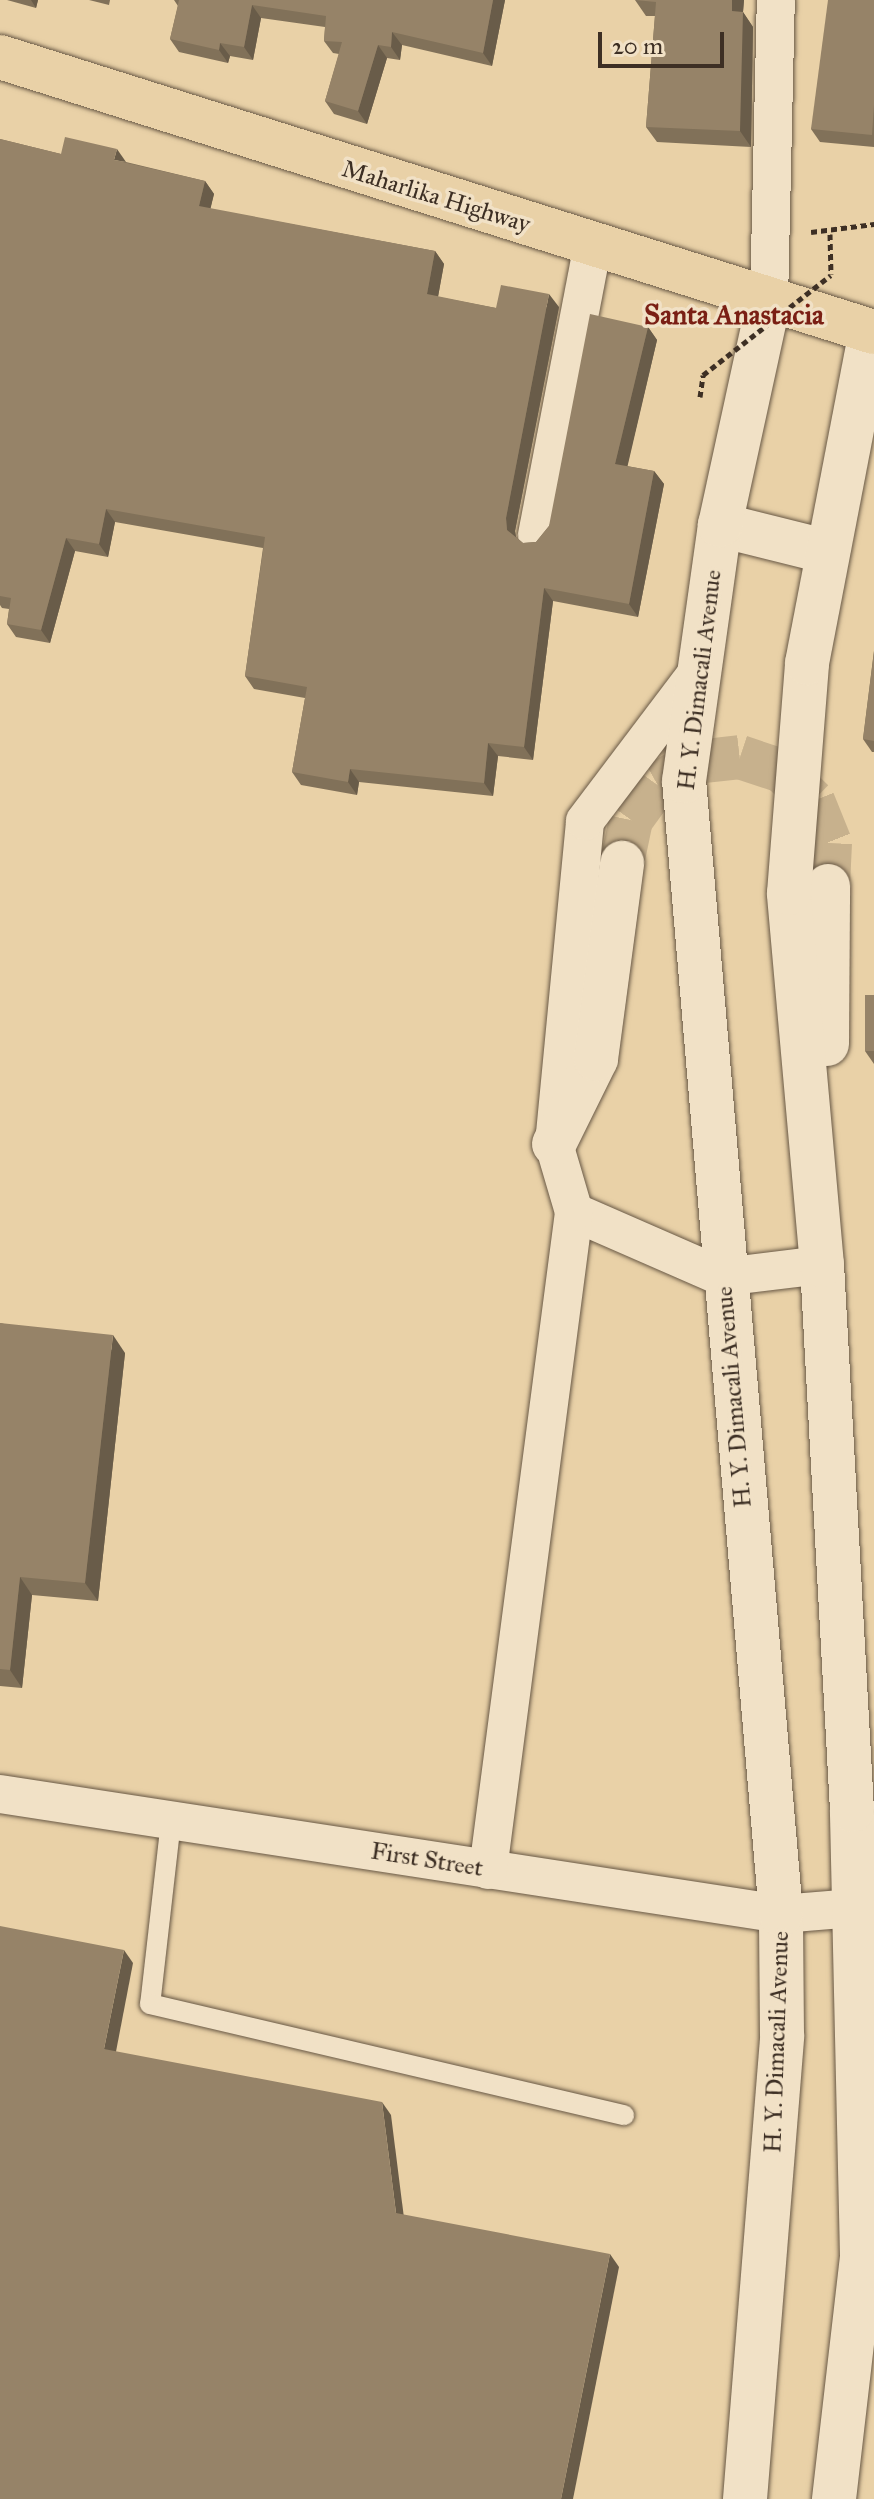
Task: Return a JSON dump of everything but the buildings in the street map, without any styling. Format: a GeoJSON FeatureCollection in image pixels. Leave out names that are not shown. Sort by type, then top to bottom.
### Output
{"type":"FeatureCollection","features":[{"type":"Feature","properties":{"kind":"highway","name":"Maharlika Highway"},"geometry":{"type":"LineString","coordinates":[[0,57],[769,301],[873,328]]}},
{"type":"Feature","properties":{"kind":"street"},"geometry":{"type":"LineString","coordinates":[[769,301],[776,0]]}},
{"type":"Feature","properties":{"kind":"street"},"geometry":{"type":"LineString","coordinates":[[537,535],[593,245]]}},
{"type":"Feature","properties":{"kind":"street","name":"H. Y. Dimacali Avenue"},"geometry":{"type":"LineString","coordinates":[[745,2499],[782,2035],[781,1914],[723,1277],[684,781],[720,525],[769,301]]}},
{"type":"Feature","properties":{"kind":"street"},"geometry":{"type":"LineString","coordinates":[[834,2499],[862,2256],[854,1908],[822,1265],[789,893],[807,663],[873,328]]}},
{"type":"Feature","properties":{"kind":"street"},"geometry":{"type":"LineString","coordinates":[[720,525],[828,552]]}},
{"type":"Feature","properties":{"kind":"street"},"geometry":{"type":"LineString","coordinates":[[488,1870],[574,1212],[554,1144],[585,821],[700,669]]}},
{"type":"Feature","properties":{"kind":"street"},"geometry":{"type":"LineString","coordinates":[[554,1144],[596,1059],[622,863]]}},
{"type":"Feature","properties":{"kind":"street"},"geometry":{"type":"LineString","coordinates":[[810,1152],[826,1085],[828,886]]}},
{"type":"Feature","properties":{"kind":"street"},"geometry":{"type":"LineString","coordinates":[[574,1212],[723,1277],[822,1265]]}},
{"type":"Feature","properties":{"kind":"street","name":"First Street"},"geometry":{"type":"LineString","coordinates":[[0,1794],[781,1914],[854,1908]]}},
{"type":"Feature","properties":{"kind":"lane"},"geometry":{"type":"LineString","coordinates":[[171,1821],[150,2004],[624,2115]]}},
{"type":"Feature","properties":{"kind":"path"},"geometry":{"type":"LineString","coordinates":[[771,226],[830,234],[874,224]]}},
{"type":"Feature","properties":{"kind":"path"},"geometry":{"type":"LineString","coordinates":[[703,375],[831,275],[830,234]]}},
{"type":"Feature","properties":{"kind":"tunnel"},"geometry":{"type":"LineString","coordinates":[[622,863],[631,820],[657,784],[696,762],[740,757],[782,771],[813,801],[830,843],[828,886]]}},
{"type":"Feature","properties":{"kind":"district","name":"Santa Anastacia"},"geometry":{"type":"Point","coordinates":[734,315]}}]}
